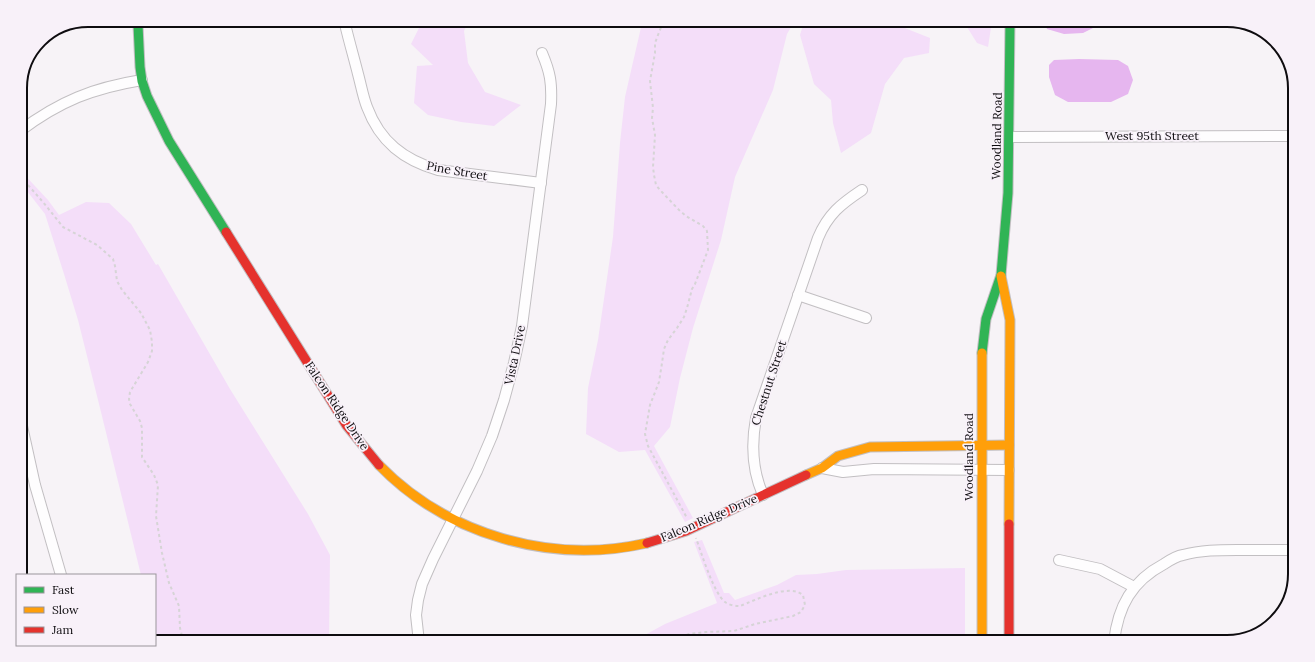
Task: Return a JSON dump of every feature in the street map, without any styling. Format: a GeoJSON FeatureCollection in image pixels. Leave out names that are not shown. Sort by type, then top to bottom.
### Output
{"type":"FeatureCollection","features":[{"type":"Feature","properties":{"kind":"street","name":"Falcon Ridge Drive"},"geometry":{"type":"LineString","coordinates":[[138,27],[142,80],[154,114],[347,426],[381,468],[419,500],[452,520],[492,536],[526,545],[555,550],[580,551],[639,545],[662,539],[691,528],[822,468],[838,456],[870,447],[1010,445]]}},
{"type":"Feature","properties":{"kind":"street","name":"Pine Street"},"geometry":{"type":"LineString","coordinates":[[346,27],[367,106],[373,122],[382,136],[394,148],[422,165],[438,170],[541,184]]}},
{"type":"Feature","properties":{"kind":"street","name":"Woodland Road"},"geometry":{"type":"LineString","coordinates":[[982,635],[982,351],[986,319],[1001,275],[1008,193],[1010,136],[1010,27]]}},
{"type":"Feature","properties":{"kind":"street","name":"Vista Drive"},"geometry":{"type":"LineString","coordinates":[[418,635],[416,615],[418,600],[432,559],[477,471],[492,436],[504,400],[522,326],[551,104],[552,89],[550,72],[542,53]]}},
{"type":"Feature","properties":{"kind":"street"},"geometry":{"type":"LineString","coordinates":[[27,126],[42,115],[74,98],[105,87],[142,80]]}},
{"type":"Feature","properties":{"kind":"street","name":"West 95th Street"},"geometry":{"type":"LineString","coordinates":[[1010,136],[1288,136]]}},
{"type":"Feature","properties":{"kind":"street","name":"Chestnut Street"},"geometry":{"type":"LineString","coordinates":[[763,495],[755,471],[753,459],[756,418],[823,226],[842,203],[862,190]]}},
{"type":"Feature","properties":{"kind":"street","name":"Woodland Road"},"geometry":{"type":"LineString","coordinates":[[1001,275],[1010,320],[1009,635]]}},
{"type":"Feature","properties":{"kind":"street"},"geometry":{"type":"LineString","coordinates":[[798,296],[866,318]]}},
{"type":"Feature","properties":{"kind":"street"},"geometry":{"type":"LineString","coordinates":[[27,465],[35,485],[61,574]]}},
{"type":"Feature","properties":{"kind":"street"},"geometry":{"type":"LineString","coordinates":[[822,468],[843,472],[874,469],[1010,470]]}},
{"type":"Feature","properties":{"kind":"street"},"geometry":{"type":"LineString","coordinates":[[1115,635],[1119,615],[1126,599],[1134,587],[1145,576],[1157,568],[1182,555],[1211,550],[1288,550]]}},
{"type":"Feature","properties":{"kind":"street"},"geometry":{"type":"LineString","coordinates":[[1059,560],[1100,569],[1134,587]]}},
{"type":"Feature","properties":{"kind":"path"},"geometry":{"type":"LineString","coordinates":[[661,27],[655,43],[655,53],[650,81],[653,108],[652,118],[655,135],[654,175],[656,184],[660,190],[680,211],[703,226],[707,231],[708,250],[692,289],[688,308],[664,349],[659,382],[650,405],[645,434],[648,446],[680,503],[717,591],[725,602],[735,606],[740,606],[786,590],[791,590],[802,595],[805,605],[801,612],[793,616],[755,624],[734,631],[706,632],[687,635]]}},
{"type":"Feature","properties":{"kind":"path"},"geometry":{"type":"LineString","coordinates":[[27,184],[63,227],[97,245],[113,259],[117,281],[140,313],[150,330],[152,351],[148,362],[130,392],[129,399],[142,428],[142,457],[154,475],[158,485],[156,516],[162,554],[170,583],[179,606],[182,635]]}},
{"type":"Feature","properties":{"kind":"shaded area"},"geometry":{"type":"Polygon","coordinates":[[[420,27],[466,27],[464,31],[468,63],[485,92],[521,105],[494,126],[461,122],[428,115],[414,103],[417,66],[433,65],[411,44],[420,27]]]}},
{"type":"Feature","properties":{"kind":"shaded area"},"geometry":{"type":"Polygon","coordinates":[[[641,27],[791,27],[787,34],[773,90],[735,177],[721,240],[693,328],[680,378],[670,427],[654,446],[693,518],[685,522],[645,450],[619,452],[586,434],[588,388],[598,340],[613,237],[625,97],[641,27]]]}},
{"type":"Feature","properties":{"kind":"shaded area"},"geometry":{"type":"Polygon","coordinates":[[[802,27],[902,27],[930,38],[929,53],[904,58],[885,84],[871,133],[841,153],[833,123],[831,100],[814,84],[800,35],[802,27]]]}},
{"type":"Feature","properties":{"kind":"shaded area"},"geometry":{"type":"Polygon","coordinates":[[[967,27],[991,27],[988,47],[977,43],[967,27]]]}},
{"type":"Feature","properties":{"kind":"shaded area"},"geometry":{"type":"Polygon","coordinates":[[[1046,27],[1095,27],[1083,33],[1064,34],[1047,29],[1046,27]]]}},
{"type":"Feature","properties":{"kind":"shaded area"},"geometry":{"type":"Polygon","coordinates":[[[1054,60],[1118,60],[1128,66],[1133,80],[1128,94],[1111,102],[1068,102],[1055,95],[1049,77],[1049,65],[1054,60]]]}},
{"type":"Feature","properties":{"kind":"shaded area"},"geometry":{"type":"Polygon","coordinates":[[[27,178],[48,200],[59,215],[86,202],[109,203],[131,224],[156,265],[158,264],[230,389],[308,514],[330,555],[329,635],[156,635],[156,574],[141,574],[78,320],[45,214],[27,191],[27,178]]]}},
{"type":"Feature","properties":{"kind":"shaded area"},"geometry":{"type":"Polygon","coordinates":[[[702,540],[724,593],[729,593],[735,600],[777,585],[796,575],[846,570],[965,568],[965,635],[645,635],[665,624],[717,603],[694,542],[702,540]]]}},
{"type":"Feature","properties":{"kind":"traffic: fast"},"geometry":{"type":"LineString","coordinates":[[138,27],[140,67],[142,81],[147,96],[169,141],[226,232]]}},
{"type":"Feature","properties":{"kind":"traffic: fast"},"geometry":{"type":"LineString","coordinates":[[982,353],[986,319],[1001,275],[1008,193],[1010,27]]}},
{"type":"Feature","properties":{"kind":"traffic: slow"},"geometry":{"type":"LineString","coordinates":[[1001,276],[1010,320],[1009,524]]}},
{"type":"Feature","properties":{"kind":"traffic: slow"},"geometry":{"type":"LineString","coordinates":[[982,353],[982,635]]}},
{"type":"Feature","properties":{"kind":"traffic: slow"},"geometry":{"type":"LineString","coordinates":[[806,475],[822,468],[838,456],[870,447],[1009,445]]}},
{"type":"Feature","properties":{"kind":"traffic: slow"},"geometry":{"type":"LineString","coordinates":[[379,465],[406,489],[436,510],[469,526],[503,538],[538,546],[575,550],[611,549],[647,543]]}},
{"type":"Feature","properties":{"kind":"traffic: jam"},"geometry":{"type":"LineString","coordinates":[[226,232],[347,426],[379,465]]}},
{"type":"Feature","properties":{"kind":"traffic: jam"},"geometry":{"type":"LineString","coordinates":[[647,543],[686,531],[806,475]]}},
{"type":"Feature","properties":{"kind":"traffic: jam"},"geometry":{"type":"LineString","coordinates":[[1009,524],[1009,635]]}}]}
